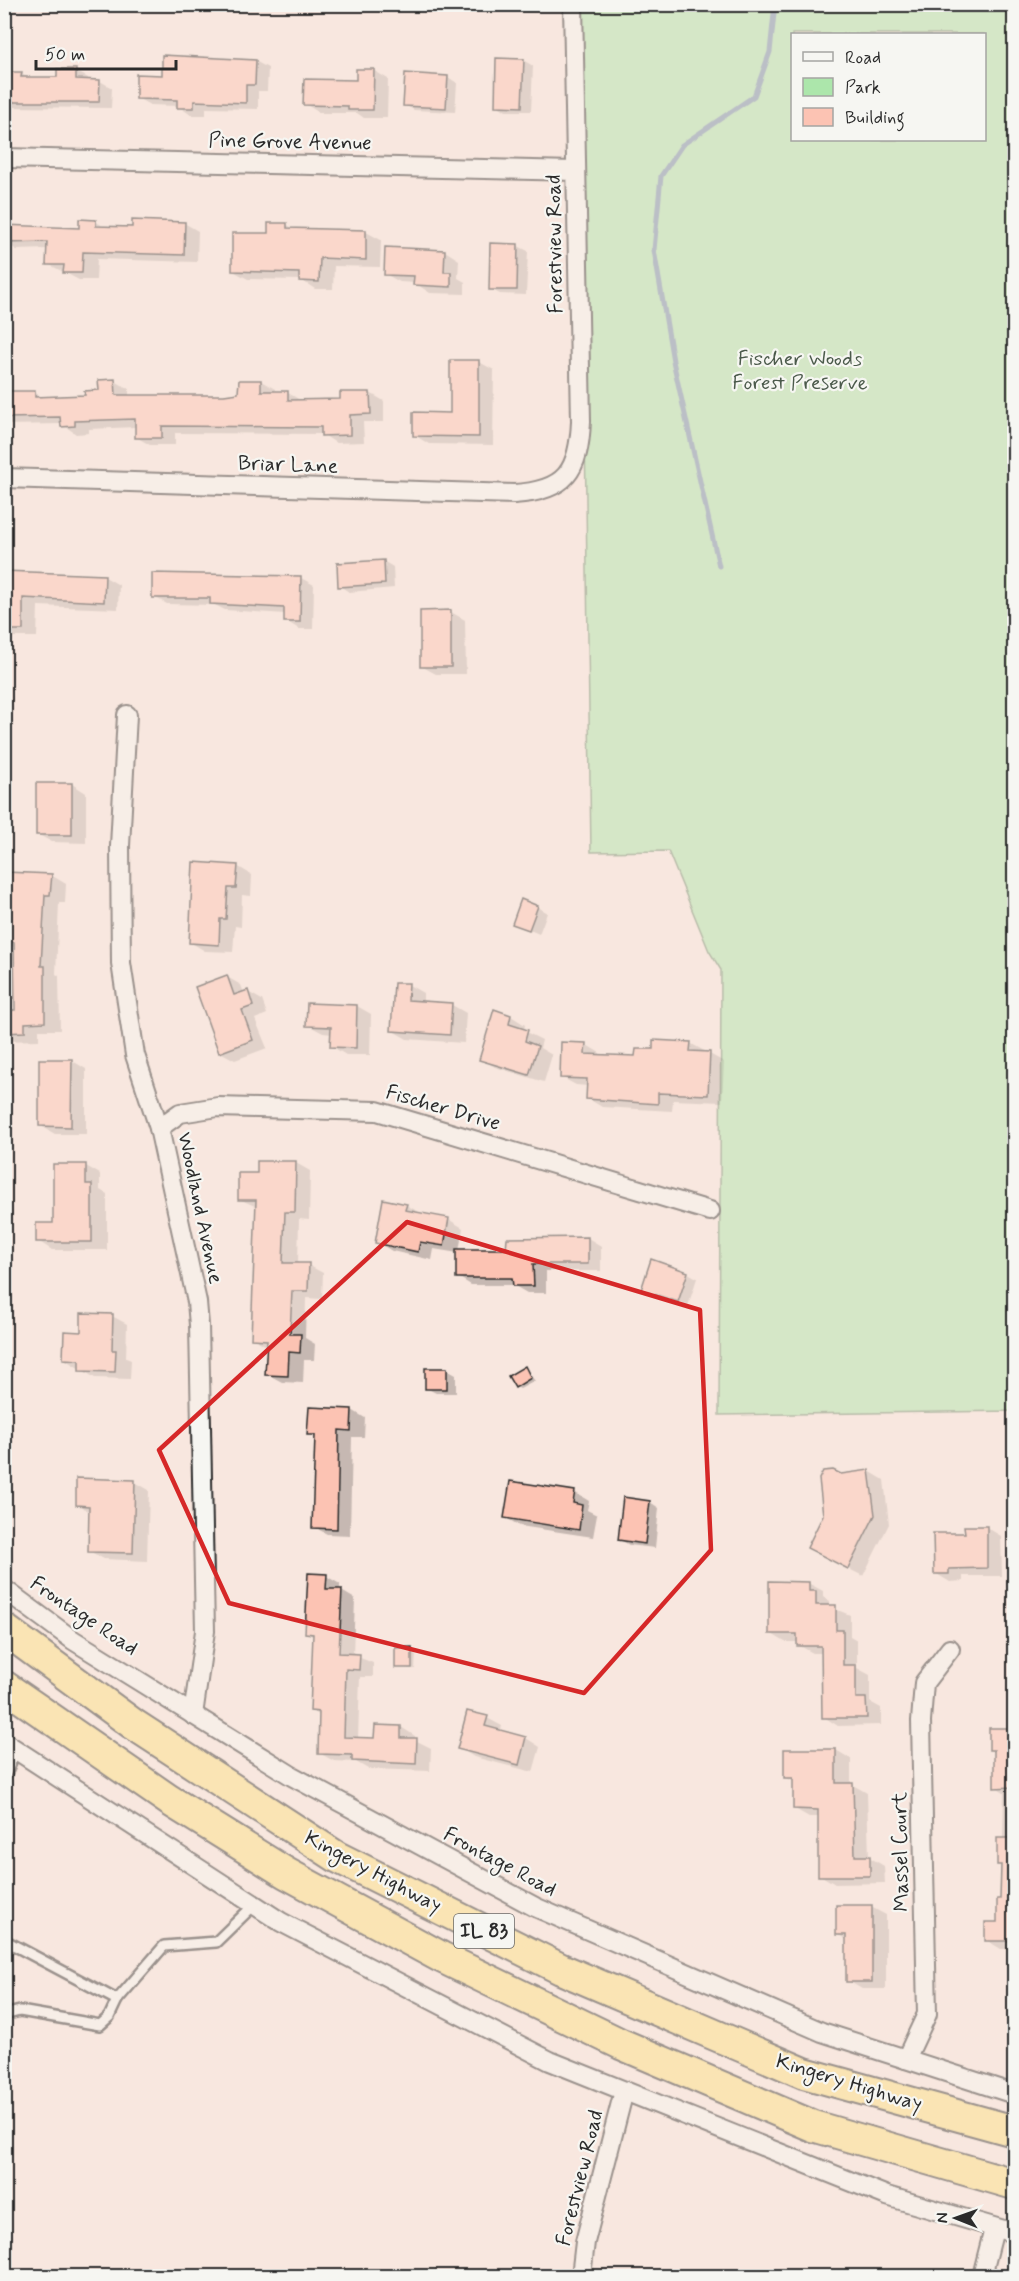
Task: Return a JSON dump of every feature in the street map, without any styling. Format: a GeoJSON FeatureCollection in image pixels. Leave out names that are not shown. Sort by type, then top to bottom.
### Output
{"type":"FeatureCollection","features":[{"type":"Feature","properties":{"kind":"highway","name":"Kingery Highway"},"geometry":{"type":"LineString","coordinates":[[4,1629],[133,1724],[338,1857],[551,1964],[804,2073],[1014,2131]]}},
{"type":"Feature","properties":{"kind":"highway","name":"Kingery Highway"},"geometry":{"type":"LineString","coordinates":[[4,1686],[169,1800],[267,1861],[441,1957],[621,2044],[813,2126],[1014,2184]]}},
{"type":"Feature","properties":{"kind":"street","name":"Forestview Road"},"geometry":{"type":"LineString","coordinates":[[565,478],[575,465],[580,438],[573,4]]}},
{"type":"Feature","properties":{"kind":"street","name":"Pine Grove Avenue"},"geometry":{"type":"LineString","coordinates":[[4,158],[575,171]]}},
{"type":"Feature","properties":{"kind":"street","name":"Briar Lane"},"geometry":{"type":"LineString","coordinates":[[4,478],[514,495],[536,493],[565,478]]}},
{"type":"Feature","properties":{"kind":"street","name":"Woodland Avenue"},"geometry":{"type":"LineString","coordinates":[[127,715],[120,846],[121,963],[135,1055],[159,1128],[197,1302],[199,1325],[205,1631],[193,1715]]}},
{"type":"Feature","properties":{"kind":"street","name":"Fischer Drive"},"geometry":{"type":"LineString","coordinates":[[159,1128],[180,1113],[218,1107],[377,1111],[710,1211]]}},
{"type":"Feature","properties":{"kind":"street","name":"Frontage Road"},"geometry":{"type":"LineString","coordinates":[[4,1589],[73,1640],[292,1776],[535,1907],[822,2032],[1014,2094]]}},
{"type":"Feature","properties":{"kind":"street","name":"Massel Court"},"geometry":{"type":"LineString","coordinates":[[906,2059],[927,2014],[921,1721],[924,1683],[950,1649]]}},
{"type":"Feature","properties":{"kind":"street"},"geometry":{"type":"LineString","coordinates":[[10,1746],[281,1922],[550,2061],[886,2196],[1014,2233]]}},
{"type":"Feature","properties":{"kind":"street","name":"Forestview Road"},"geometry":{"type":"LineString","coordinates":[[580,2277],[585,2242],[624,2091]]}},
{"type":"Feature","properties":{"kind":"street"},"geometry":{"type":"LineString","coordinates":[[982,2277],[994,2229]]}},
{"type":"Feature","properties":{"kind":"lane"},"geometry":{"type":"LineString","coordinates":[[4,1778],[10,1746]]}},
{"type":"Feature","properties":{"kind":"lane"},"geometry":{"type":"LineString","coordinates":[[4,2015],[20,2012],[100,2025],[109,2017],[117,2000],[164,1946],[216,1942],[254,1905]]}},
{"type":"Feature","properties":{"kind":"lane"},"geometry":{"type":"LineString","coordinates":[[4,1940],[117,2000]]}},
{"type":"Feature","properties":{"kind":"highlighted area"},"geometry":{"type":"Polygon","coordinates":[[[407,1222],[700,1310],[711,1550],[584,1693],[229,1603],[159,1450],[407,1222]]]}},
{"type":"Feature","properties":{"kind":"green space","name":"Fischer Woods Forest Preserve"},"geometry":{"type":"Polygon","coordinates":[[[579,5],[1014,5],[1014,1411],[719,1415],[721,970],[709,951],[668,851],[591,852],[579,5]]]}},
{"type":"Feature","properties":{"kind":"building"},"geometry":{"type":"Polygon","coordinates":[[[162,55],[256,60],[255,85],[246,85],[246,103],[194,101],[194,108],[177,108],[177,100],[136,99],[136,74],[162,75],[162,55]]]}},
{"type":"Feature","properties":{"kind":"building"},"geometry":{"type":"Polygon","coordinates":[[[496,58],[524,59],[522,107],[495,106],[496,58]]]}},
{"type":"Feature","properties":{"kind":"building"},"geometry":{"type":"Polygon","coordinates":[[[57,69],[76,69],[76,79],[100,80],[99,102],[4,102],[4,72],[22,72],[21,77],[57,77],[57,69]]]}},
{"type":"Feature","properties":{"kind":"building"},"geometry":{"type":"Polygon","coordinates":[[[356,69],[374,69],[373,110],[348,110],[348,106],[303,105],[304,79],[356,80],[356,69]]]}},
{"type":"Feature","properties":{"kind":"building"},"geometry":{"type":"Polygon","coordinates":[[[405,73],[448,76],[446,108],[403,106],[405,73]]]}},
{"type":"Feature","properties":{"kind":"building"},"geometry":{"type":"Polygon","coordinates":[[[79,219],[96,220],[96,226],[132,227],[132,220],[185,222],[184,255],[83,252],[82,273],[63,273],[64,265],[46,265],[47,242],[4,243],[4,225],[79,228],[79,219]]]}},
{"type":"Feature","properties":{"kind":"building"},"geometry":{"type":"Polygon","coordinates":[[[268,223],[287,223],[287,228],[366,230],[366,260],[320,258],[319,282],[299,281],[299,273],[232,271],[232,233],[268,233],[268,223]]]}},
{"type":"Feature","properties":{"kind":"building"},"geometry":{"type":"Polygon","coordinates":[[[490,243],[518,244],[517,290],[489,290],[490,243]]]}},
{"type":"Feature","properties":{"kind":"building"},"geometry":{"type":"Polygon","coordinates":[[[385,247],[445,250],[444,272],[451,272],[451,287],[413,285],[414,276],[384,275],[385,247]]]}},
{"type":"Feature","properties":{"kind":"building"},"geometry":{"type":"Polygon","coordinates":[[[450,360],[479,360],[479,437],[413,436],[413,412],[450,413],[450,360]]]}},
{"type":"Feature","properties":{"kind":"building"},"geometry":{"type":"Polygon","coordinates":[[[115,379],[116,395],[224,395],[238,393],[239,380],[261,380],[261,391],[288,391],[288,400],[340,399],[340,392],[370,392],[371,414],[350,415],[350,435],[321,436],[321,427],[162,426],[162,438],[135,438],[135,419],[75,421],[75,426],[61,427],[60,417],[4,418],[4,391],[35,391],[35,397],[85,395],[84,391],[99,390],[98,380],[115,379]]]}},
{"type":"Feature","properties":{"kind":"building"},"geometry":{"type":"Polygon","coordinates":[[[384,560],[385,584],[338,587],[337,563],[384,560]]]}},
{"type":"Feature","properties":{"kind":"building"},"geometry":{"type":"Polygon","coordinates":[[[4,571],[105,575],[104,602],[23,598],[23,630],[4,630],[4,571]]]}},
{"type":"Feature","properties":{"kind":"building"},"geometry":{"type":"Polygon","coordinates":[[[152,573],[301,576],[300,622],[284,622],[284,608],[210,604],[210,598],[152,598],[152,573]]]}},
{"type":"Feature","properties":{"kind":"building"},"geometry":{"type":"Polygon","coordinates":[[[451,610],[451,667],[420,667],[420,611],[451,610]]]}},
{"type":"Feature","properties":{"kind":"building"},"geometry":{"type":"Polygon","coordinates":[[[36,783],[72,783],[72,835],[36,835],[36,783]]]}},
{"type":"Feature","properties":{"kind":"building"},"geometry":{"type":"Polygon","coordinates":[[[193,862],[238,865],[236,888],[228,888],[226,919],[220,919],[219,945],[189,943],[193,862]]]}},
{"type":"Feature","properties":{"kind":"building"},"geometry":{"type":"Polygon","coordinates":[[[5,872],[52,874],[50,895],[45,895],[41,966],[45,966],[45,1022],[25,1023],[25,1032],[4,1033],[4,1010],[15,1010],[14,942],[4,942],[5,872]]]}},
{"type":"Feature","properties":{"kind":"building"},"geometry":{"type":"Polygon","coordinates":[[[521,899],[538,906],[529,930],[512,924],[521,899]]]}},
{"type":"Feature","properties":{"kind":"building"},"geometry":{"type":"Polygon","coordinates":[[[227,975],[234,995],[248,990],[253,1006],[242,1010],[253,1040],[219,1053],[195,987],[227,975]]]}},
{"type":"Feature","properties":{"kind":"building"},"geometry":{"type":"Polygon","coordinates":[[[394,983],[409,983],[408,1000],[452,1003],[450,1035],[391,1031],[394,983]]]}},
{"type":"Feature","properties":{"kind":"building"},"geometry":{"type":"Polygon","coordinates":[[[307,1003],[357,1005],[356,1048],[330,1047],[331,1027],[306,1026],[307,1003]]]}},
{"type":"Feature","properties":{"kind":"building"},"geometry":{"type":"Polygon","coordinates":[[[494,1009],[511,1015],[509,1024],[528,1030],[525,1041],[538,1046],[529,1075],[479,1060],[494,1009]]]}},
{"type":"Feature","properties":{"kind":"building"},"geometry":{"type":"Polygon","coordinates":[[[653,1040],[691,1042],[690,1051],[710,1052],[708,1095],[658,1093],[658,1104],[586,1099],[587,1079],[560,1078],[561,1042],[586,1043],[585,1054],[635,1056],[636,1049],[653,1049],[653,1040]]]}},
{"type":"Feature","properties":{"kind":"building"},"geometry":{"type":"Polygon","coordinates":[[[39,1059],[72,1059],[71,1127],[39,1126],[39,1059]]]}},
{"type":"Feature","properties":{"kind":"building"},"geometry":{"type":"Polygon","coordinates":[[[257,1161],[296,1161],[295,1212],[285,1212],[283,1263],[309,1263],[308,1291],[292,1291],[290,1334],[301,1334],[300,1353],[289,1352],[288,1376],[265,1375],[267,1340],[251,1339],[256,1200],[238,1200],[238,1173],[257,1173],[257,1161]]]}},
{"type":"Feature","properties":{"kind":"building"},"geometry":{"type":"Polygon","coordinates":[[[53,1164],[86,1164],[86,1184],[92,1184],[92,1242],[36,1242],[36,1223],[53,1223],[53,1164]]]}},
{"type":"Feature","properties":{"kind":"building"},"geometry":{"type":"Polygon","coordinates":[[[383,1199],[407,1204],[405,1210],[449,1218],[444,1246],[420,1242],[418,1252],[375,1243],[383,1199]]]}},
{"type":"Feature","properties":{"kind":"building"},"geometry":{"type":"Polygon","coordinates":[[[588,1237],[588,1264],[533,1264],[534,1286],[513,1286],[512,1278],[456,1278],[456,1249],[506,1249],[507,1238],[588,1237]]]}},
{"type":"Feature","properties":{"kind":"building"},"geometry":{"type":"Polygon","coordinates":[[[651,1259],[688,1272],[678,1302],[641,1290],[651,1259]]]}},
{"type":"Feature","properties":{"kind":"building"},"geometry":{"type":"Polygon","coordinates":[[[81,1313],[113,1314],[112,1350],[116,1350],[115,1372],[79,1371],[79,1360],[63,1359],[64,1331],[81,1332],[81,1313]]]}},
{"type":"Feature","properties":{"kind":"building"},"geometry":{"type":"Polygon","coordinates":[[[525,1366],[531,1378],[515,1388],[508,1376],[525,1366]]]}},
{"type":"Feature","properties":{"kind":"building"},"geometry":{"type":"Polygon","coordinates":[[[425,1368],[447,1368],[447,1389],[425,1389],[425,1368]]]}},
{"type":"Feature","properties":{"kind":"building"},"geometry":{"type":"Polygon","coordinates":[[[309,1407],[352,1409],[351,1431],[339,1430],[337,1529],[312,1528],[315,1435],[307,1435],[309,1407]]]}},
{"type":"Feature","properties":{"kind":"building"},"geometry":{"type":"Polygon","coordinates":[[[833,1470],[841,1474],[869,1470],[875,1515],[848,1569],[807,1548],[823,1515],[819,1479],[823,1471],[833,1470]]]}},
{"type":"Feature","properties":{"kind":"building"},"geometry":{"type":"Polygon","coordinates":[[[76,1478],[135,1480],[133,1553],[88,1552],[89,1506],[76,1505],[76,1478]]]}},
{"type":"Feature","properties":{"kind":"building"},"geometry":{"type":"Polygon","coordinates":[[[510,1481],[575,1491],[573,1503],[582,1505],[579,1530],[504,1518],[510,1481]]]}},
{"type":"Feature","properties":{"kind":"building"},"geometry":{"type":"Polygon","coordinates":[[[623,1497],[650,1501],[645,1544],[618,1540],[623,1497]]]}},
{"type":"Feature","properties":{"kind":"building"},"geometry":{"type":"Polygon","coordinates":[[[964,1526],[987,1526],[987,1568],[949,1569],[949,1574],[934,1574],[933,1533],[965,1533],[964,1526]]]}},
{"type":"Feature","properties":{"kind":"building"},"geometry":{"type":"Polygon","coordinates":[[[308,1573],[327,1574],[326,1589],[342,1589],[339,1653],[360,1654],[359,1670],[346,1669],[344,1737],[374,1738],[375,1725],[401,1726],[401,1738],[417,1738],[416,1764],[352,1761],[352,1755],[318,1754],[319,1712],[310,1711],[313,1634],[305,1633],[308,1573]]]}},
{"type":"Feature","properties":{"kind":"building"},"geometry":{"type":"Polygon","coordinates":[[[769,1581],[809,1582],[809,1591],[816,1591],[816,1605],[836,1605],[836,1630],[843,1630],[843,1665],[856,1665],[856,1698],[866,1698],[867,1718],[822,1718],[821,1646],[797,1646],[797,1634],[769,1634],[769,1581]]]}},
{"type":"Feature","properties":{"kind":"building"},"geometry":{"type":"Polygon","coordinates":[[[412,1647],[412,1668],[395,1668],[395,1648],[412,1647]]]}},
{"type":"Feature","properties":{"kind":"building"},"geometry":{"type":"Polygon","coordinates":[[[467,1711],[488,1716],[485,1726],[526,1737],[519,1765],[457,1749],[467,1711]]]}},
{"type":"Feature","properties":{"kind":"building"},"geometry":{"type":"Polygon","coordinates":[[[989,1728],[1014,1728],[1014,1787],[994,1788],[994,1750],[989,1750],[989,1728]]]}},
{"type":"Feature","properties":{"kind":"building"},"geometry":{"type":"Polygon","coordinates":[[[784,1749],[836,1749],[836,1783],[853,1783],[855,1856],[870,1856],[870,1876],[818,1876],[818,1810],[793,1809],[793,1778],[784,1778],[784,1749]]]}},
{"type":"Feature","properties":{"kind":"building"},"geometry":{"type":"Polygon","coordinates":[[[997,1838],[1014,1838],[1014,1941],[985,1941],[985,1922],[997,1922],[997,1899],[1000,1899],[1001,1865],[997,1865],[997,1838]]]}},
{"type":"Feature","properties":{"kind":"building"},"geometry":{"type":"Polygon","coordinates":[[[836,1905],[872,1905],[872,1982],[846,1982],[846,1935],[836,1935],[836,1905]]]}},
{"type":"Feature","properties":{"kind":"waterway"},"geometry":{"type":"LineString","coordinates":[[719,566],[673,361],[654,250],[661,176],[682,145],[754,96],[770,52],[775,4]]}}]}
